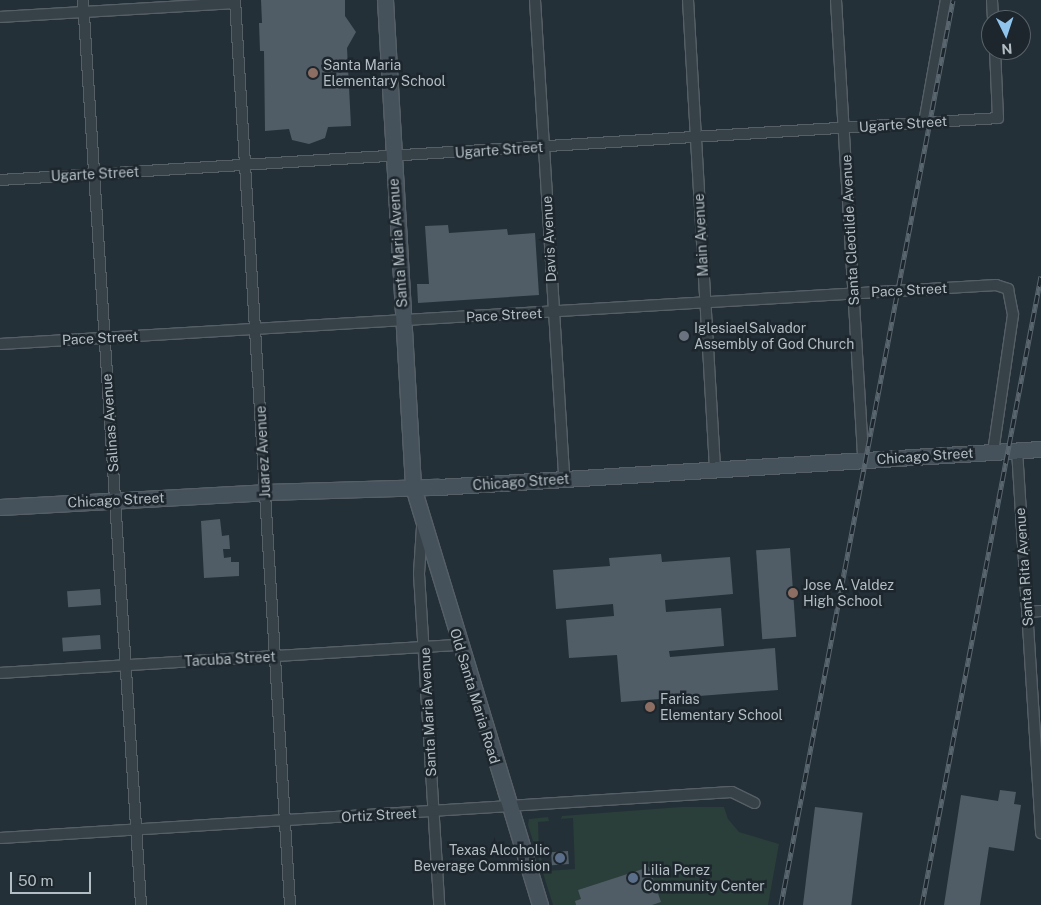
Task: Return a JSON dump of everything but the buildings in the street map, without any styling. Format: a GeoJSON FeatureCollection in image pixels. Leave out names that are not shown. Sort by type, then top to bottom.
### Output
{"type":"FeatureCollection","features":[{"type":"Feature","properties":{"kind":"street","name":"Salinas Avenue"},"geometry":{"type":"LineString","coordinates":[[83,0],[141,905]]}},
{"type":"Feature","properties":{"kind":"street","name":"Santa Maria Avenue"},"geometry":{"type":"LineString","coordinates":[[385,0],[392,157],[413,487]]}},
{"type":"Feature","properties":{"kind":"street","name":"Davis Avenue"},"geometry":{"type":"LineString","coordinates":[[535,0],[564,479]]}},
{"type":"Feature","properties":{"kind":"street","name":"Main Avenue"},"geometry":{"type":"LineString","coordinates":[[688,0],[715,470]]}},
{"type":"Feature","properties":{"kind":"street","name":"Santa Cleotilde Avenue"},"geometry":{"type":"LineString","coordinates":[[836,0],[863,460]]}},
{"type":"Feature","properties":{"kind":"street"},"geometry":{"type":"LineString","coordinates":[[924,123],[946,0]]}},
{"type":"Feature","properties":{"kind":"street"},"geometry":{"type":"LineString","coordinates":[[0,17],[235,2]]}},
{"type":"Feature","properties":{"kind":"street","name":"Juarez Avenue"},"geometry":{"type":"LineString","coordinates":[[235,2],[290,905]]}},
{"type":"Feature","properties":{"kind":"street","name":"Ugarte Street"},"geometry":{"type":"LineString","coordinates":[[0,180],[998,118],[995,60]]}},
{"type":"Feature","properties":{"kind":"street","name":"Pace Street"},"geometry":{"type":"LineString","coordinates":[[0,344],[996,285],[1008,289],[1013,315],[993,452]]}},
{"type":"Feature","properties":{"kind":"street","name":"Chicago Street"},"geometry":{"type":"LineString","coordinates":[[0,507],[265,492],[564,479],[1041,449]]}},
{"type":"Feature","properties":{"kind":"street","name":"Santa Rita Avenue"},"geometry":{"type":"LineString","coordinates":[[1017,450],[1039,774],[1041,833]]}},
{"type":"Feature","properties":{"kind":"street","name":"Old Santa Maria Road"},"geometry":{"type":"LineString","coordinates":[[413,487],[508,808],[540,905]]}},
{"type":"Feature","properties":{"kind":"street","name":"Santa Maria Avenue"},"geometry":{"type":"LineString","coordinates":[[422,518],[419,574],[439,905]]}},
{"type":"Feature","properties":{"kind":"street"},"geometry":{"type":"LineString","coordinates":[[1027,612],[1041,611]]}},
{"type":"Feature","properties":{"kind":"street","name":"Tacuba Street"},"geometry":{"type":"LineString","coordinates":[[0,673],[459,645]]}},
{"type":"Feature","properties":{"kind":"street","name":"Ortiz Street"},"geometry":{"type":"LineString","coordinates":[[0,838],[508,808],[732,792],[755,803]]}},
{"type":"Feature","properties":{"kind":"green space"},"geometry":{"type":"Polygon","coordinates":[[[681,807],[724,807],[728,819],[739,832],[779,844],[768,905],[553,905],[528,825],[529,819],[548,817],[549,821],[538,822],[539,852],[546,871],[575,869],[573,818],[561,819],[562,816],[681,807]]]}},
{"type":"Feature","properties":{"kind":"railway"},"geometry":{"type":"LineString","coordinates":[[781,905],[953,0]]}},
{"type":"Feature","properties":{"kind":"railway"},"geometry":{"type":"LineString","coordinates":[[922,905],[1041,276]]}},
{"type":"Feature","properties":{"kind":"place","name":"Santa Maria Elementary School"},"geometry":{"type":"Point","coordinates":[313,73]}},
{"type":"Feature","properties":{"kind":"place","name":"IglesiaelSalvador Assembly of God Church"},"geometry":{"type":"Point","coordinates":[684,336]}},
{"type":"Feature","properties":{"kind":"place","name":"Jose A. Valdez High School"},"geometry":{"type":"Point","coordinates":[793,593]}},
{"type":"Feature","properties":{"kind":"place","name":"Farias Elementary School"},"geometry":{"type":"Point","coordinates":[650,707]}},
{"type":"Feature","properties":{"kind":"place","name":"Texas Alcoholic Beverage Commision"},"geometry":{"type":"Point","coordinates":[560,858]}},
{"type":"Feature","properties":{"kind":"place","name":"Lilia Perez Community Center"},"geometry":{"type":"Point","coordinates":[633,878]}}]}
